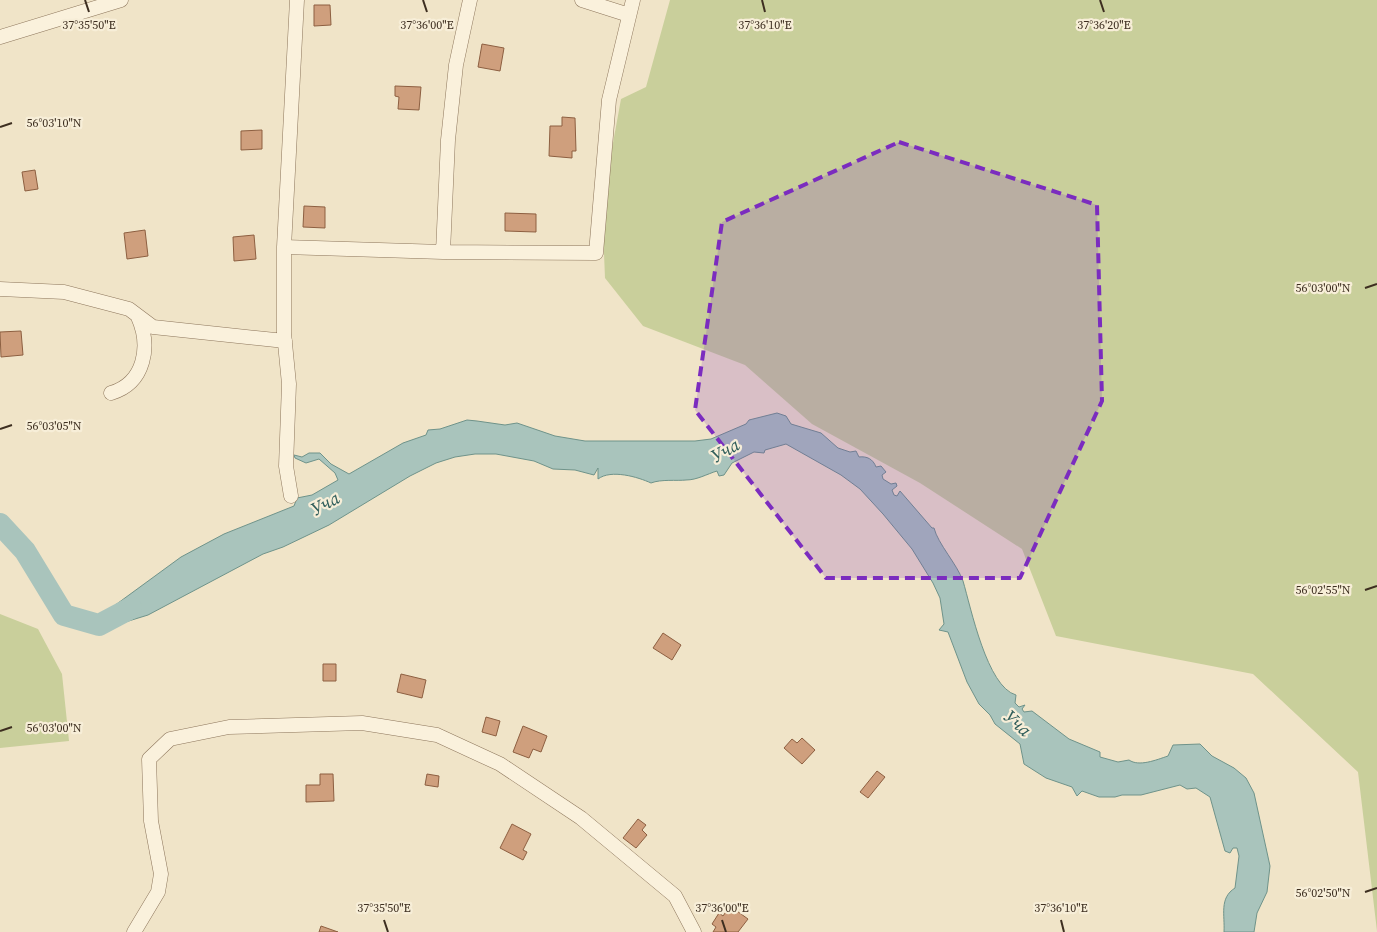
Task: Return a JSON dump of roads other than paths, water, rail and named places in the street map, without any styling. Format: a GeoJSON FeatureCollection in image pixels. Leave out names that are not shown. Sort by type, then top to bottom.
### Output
{"type":"FeatureCollection","features":[{"type":"Feature","properties":{"kind":"street"},"geometry":{"type":"LineString","coordinates":[[0,37],[121,0]]}},
{"type":"Feature","properties":{"kind":"street"},"geometry":{"type":"LineString","coordinates":[[291,496],[286,466],[289,384],[285,341],[284,247],[297,0]]}},
{"type":"Feature","properties":{"kind":"street"},"geometry":{"type":"LineString","coordinates":[[443,252],[448,140],[453,93],[456,65],[470,0]]}},
{"type":"Feature","properties":{"kind":"street"},"geometry":{"type":"LineString","coordinates":[[582,0],[629,15]]}},
{"type":"Feature","properties":{"kind":"street"},"geometry":{"type":"LineString","coordinates":[[284,247],[443,252],[596,252],[608,100],[633,0]]}},
{"type":"Feature","properties":{"kind":"street"},"geometry":{"type":"LineString","coordinates":[[0,290],[64,292],[129,309],[153,327],[285,341]]}},
{"type":"Feature","properties":{"kind":"street"},"geometry":{"type":"LineString","coordinates":[[111,393],[122,389],[134,378],[143,360],[145,333],[138,317]]}},
{"type":"Feature","properties":{"kind":"street"},"geometry":{"type":"LineString","coordinates":[[134,932],[158,892],[161,874],[150,821],[149,759],[170,739],[229,727],[362,723],[437,735],[500,764],[581,818],[675,896],[694,932]]}},
{"type":"Feature","properties":{"kind":"water"},"geometry":{"type":"Polygon","coordinates":[[[777,413],[786,416],[791,424],[821,433],[838,448],[850,452],[856,451],[859,457],[869,459],[876,467],[881,466],[886,472],[882,475],[883,479],[891,484],[896,483],[897,486],[892,490],[894,495],[897,496],[900,491],[934,528],[939,541],[963,581],[976,627],[989,663],[997,678],[1006,689],[1016,695],[1015,703],[1019,707],[1025,705],[1022,709],[1024,712],[1032,711],[1069,739],[1100,752],[1100,757],[1118,762],[1129,760],[1143,763],[1168,756],[1173,745],[1200,744],[1212,756],[1234,768],[1246,778],[1254,793],[1270,866],[1267,892],[1257,913],[1254,932],[1224,932],[1225,902],[1230,892],[1235,888],[1239,856],[1237,848],[1233,848],[1230,853],[1225,851],[1210,797],[1196,788],[1187,789],[1180,785],[1141,795],[1099,797],[1082,791],[1077,796],[1072,787],[1046,778],[1024,764],[1020,744],[995,724],[990,715],[979,704],[967,682],[948,632],[939,630],[944,624],[940,598],[912,549],[860,489],[841,475],[786,444],[765,450],[764,453],[754,452],[732,463],[724,475],[719,476],[717,471],[694,479],[651,483],[632,476],[617,474],[603,476],[598,479],[598,468],[594,475],[575,470],[553,469],[534,461],[496,454],[475,454],[455,457],[436,463],[410,476],[329,525],[283,547],[263,554],[148,615],[106,628],[103,614],[181,557],[224,534],[294,506],[297,498],[312,495],[338,480],[335,473],[319,459],[306,463],[295,458],[294,455],[302,457],[309,453],[320,453],[331,464],[349,474],[403,443],[426,435],[428,430],[440,429],[467,420],[505,425],[517,423],[555,436],[585,441],[695,441],[711,439],[746,424],[749,420],[777,413]]]}},
{"type":"Feature","properties":{"kind":"waterway","name":"Уча"},"geometry":{"type":"LineString","coordinates":[[0,524],[25,551],[64,615],[99,625],[131,608]]}}]}
